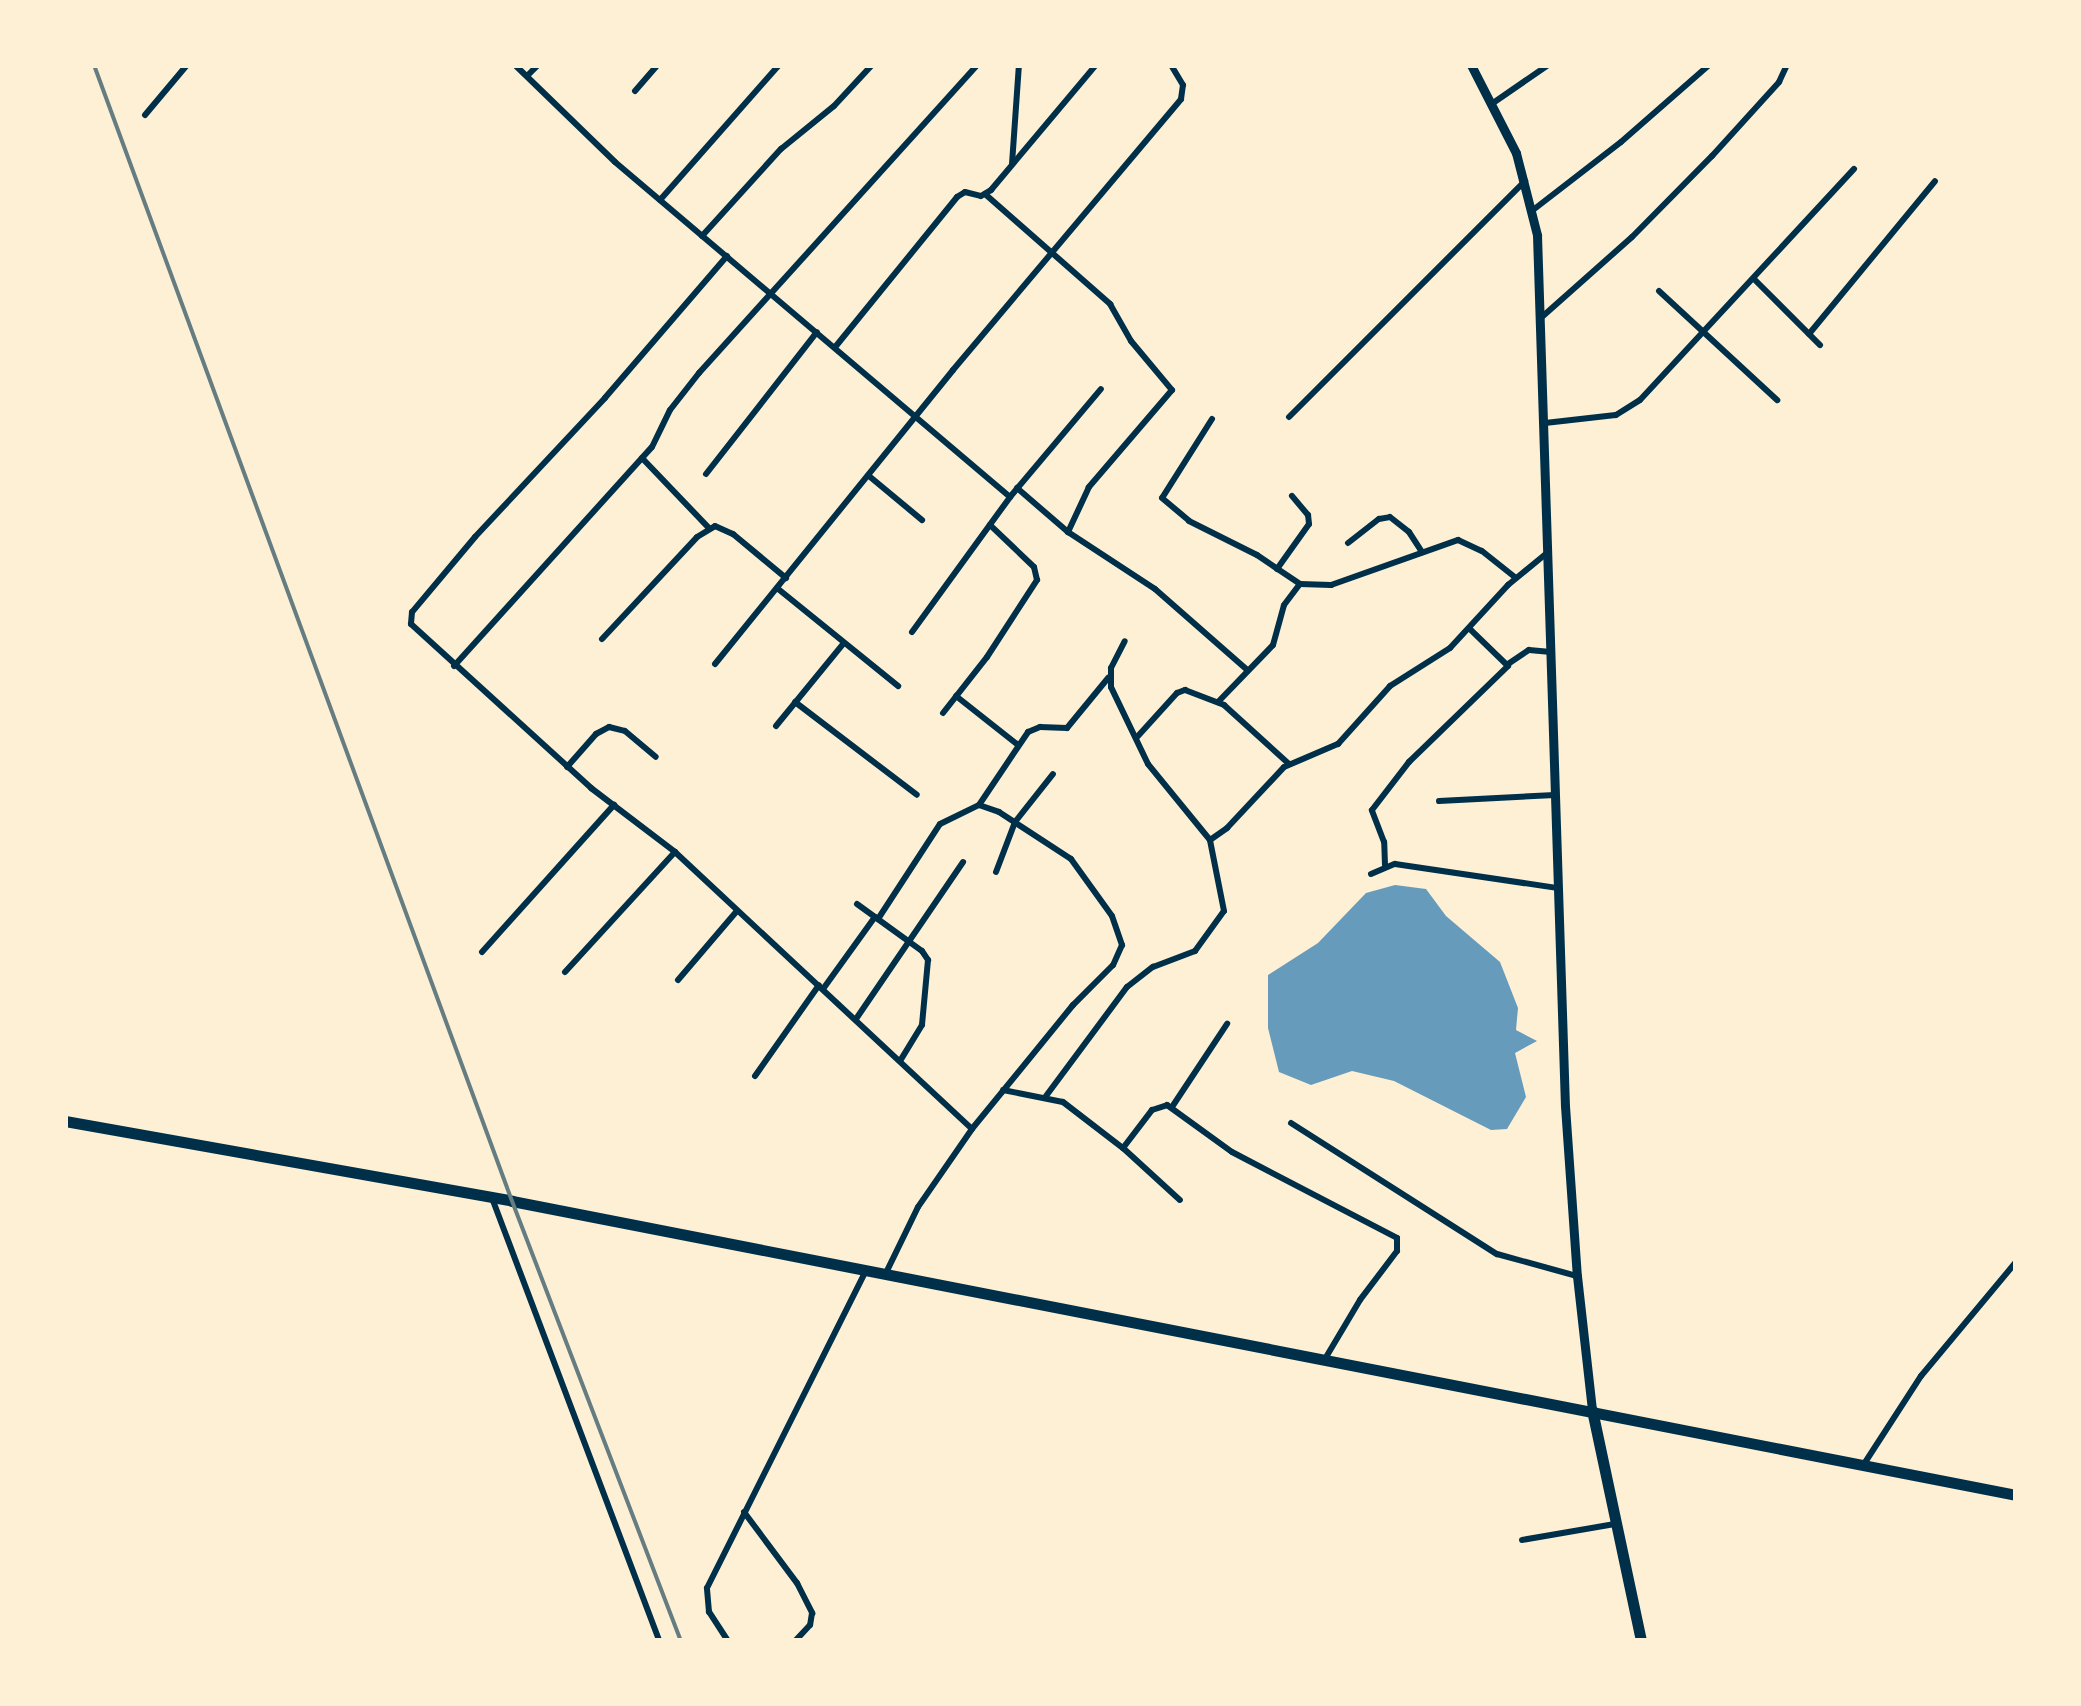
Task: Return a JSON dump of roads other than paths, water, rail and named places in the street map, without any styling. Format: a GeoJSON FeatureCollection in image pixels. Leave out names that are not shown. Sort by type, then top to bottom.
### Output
{"type":"FeatureCollection","features":[{"type":"Feature","properties":{"kind":"highway"},"geometry":{"type":"LineString","coordinates":[[65,1121],[492,1198],[2016,1495]]}},
{"type":"Feature","properties":{"kind":"highway"},"geometry":{"type":"LineString","coordinates":[[1592,1410],[1641,1641]]}},
{"type":"Feature","properties":{"kind":"street"},"geometry":{"type":"LineString","coordinates":[[144,115],[188,65]]}},
{"type":"Feature","properties":{"kind":"street"},"geometry":{"type":"LineString","coordinates":[[515,65],[660,200],[1010,497]]}},
{"type":"Feature","properties":{"kind":"street"},"geometry":{"type":"LineString","coordinates":[[527,76],[538,65]]}},
{"type":"Feature","properties":{"kind":"street"},"geometry":{"type":"LineString","coordinates":[[635,91],[658,65]]}},
{"type":"Feature","properties":{"kind":"street"},"geometry":{"type":"LineString","coordinates":[[660,200],[778,65]]}},
{"type":"Feature","properties":{"kind":"street"},"geometry":{"type":"LineString","coordinates":[[702,236],[780,148],[834,106],[872,65]]}},
{"type":"Feature","properties":{"kind":"street"},"geometry":{"type":"LineString","coordinates":[[454,666],[642,458],[679,398],[976,65]]}},
{"type":"Feature","properties":{"kind":"street"},"geometry":{"type":"LineString","coordinates":[[1012,164],[1019,65]]}},
{"type":"Feature","properties":{"kind":"street"},"geometry":{"type":"LineString","coordinates":[[985,194],[1096,65]]}},
{"type":"Feature","properties":{"kind":"street"},"geometry":{"type":"LineString","coordinates":[[715,664],[1050,253],[1181,100],[1183,85],[1171,65]]}},
{"type":"Feature","properties":{"kind":"street"},"geometry":{"type":"LineString","coordinates":[[1471,65],[1494,104],[1526,180],[1533,210],[1542,316],[1558,888],[1576,1276],[1592,1410]]}},
{"type":"Feature","properties":{"kind":"street"},"geometry":{"type":"LineString","coordinates":[[1494,104],[1548,65]]}},
{"type":"Feature","properties":{"kind":"street"},"geometry":{"type":"LineString","coordinates":[[1533,210],[1621,142],[1709,65]]}},
{"type":"Feature","properties":{"kind":"street"},"geometry":{"type":"LineString","coordinates":[[1542,316],[1632,236],[1712,156],[1779,82],[1787,65]]}},
{"type":"Feature","properties":{"kind":"street"},"geometry":{"type":"LineString","coordinates":[[1546,422],[1595,419],[1628,409],[1755,280],[1854,169]]}},
{"type":"Feature","properties":{"kind":"street"},"geometry":{"type":"LineString","coordinates":[[1288,417],[1526,180]]}},
{"type":"Feature","properties":{"kind":"street"},"geometry":{"type":"LineString","coordinates":[[1809,334],[1935,181]]}},
{"type":"Feature","properties":{"kind":"street"},"geometry":{"type":"LineString","coordinates":[[836,346],[957,198],[964,192],[985,194],[1110,304],[1138,350],[1172,390],[1089,487],[1068,532]]}},
{"type":"Feature","properties":{"kind":"street"},"geometry":{"type":"LineString","coordinates":[[727,256],[412,612],[415,632],[567,767],[674,852],[972,1129]]}},
{"type":"Feature","properties":{"kind":"street"},"geometry":{"type":"LineString","coordinates":[[1755,280],[1820,344]]}},
{"type":"Feature","properties":{"kind":"street"},"geometry":{"type":"LineString","coordinates":[[1659,291],[1776,400]]}},
{"type":"Feature","properties":{"kind":"street"},"geometry":{"type":"LineString","coordinates":[[706,474],[817,332]]}},
{"type":"Feature","properties":{"kind":"street"},"geometry":{"type":"LineString","coordinates":[[912,632],[1017,488],[1101,389]]}},
{"type":"Feature","properties":{"kind":"street"},"geometry":{"type":"LineString","coordinates":[[1212,419],[1162,498],[1189,521],[1300,584],[1331,585],[1448,541],[1469,542],[1516,578]]}},
{"type":"Feature","properties":{"kind":"street"},"geometry":{"type":"LineString","coordinates":[[642,458],[708,529]]}},
{"type":"Feature","properties":{"kind":"street"},"geometry":{"type":"LineString","coordinates":[[869,476],[922,520]]}},
{"type":"Feature","properties":{"kind":"street"},"geometry":{"type":"LineString","coordinates":[[1017,488],[1068,532],[1155,589],[1246,670]]}},
{"type":"Feature","properties":{"kind":"street"},"geometry":{"type":"LineString","coordinates":[[1276,569],[1309,524],[1308,515],[1292,496]]}},
{"type":"Feature","properties":{"kind":"street"},"geometry":{"type":"LineString","coordinates":[[1348,543],[1379,519],[1390,517],[1410,532],[1422,552]]}},
{"type":"Feature","properties":{"kind":"street"},"geometry":{"type":"LineString","coordinates":[[943,712],[987,657],[1036,580],[1034,567],[990,526]]}},
{"type":"Feature","properties":{"kind":"street"},"geometry":{"type":"LineString","coordinates":[[602,639],[708,529],[723,528],[786,578]]}},
{"type":"Feature","properties":{"kind":"street"},"geometry":{"type":"LineString","coordinates":[[1210,840],[1289,764],[1338,744],[1390,686],[1450,648],[1516,578],[1548,552]]}},
{"type":"Feature","properties":{"kind":"street"},"geometry":{"type":"LineString","coordinates":[[1218,702],[1277,639],[1284,605],[1300,584]]}},
{"type":"Feature","properties":{"kind":"street"},"geometry":{"type":"LineString","coordinates":[[777,588],[898,686]]}},
{"type":"Feature","properties":{"kind":"street"},"geometry":{"type":"LineString","coordinates":[[1470,629],[1508,664]]}},
{"type":"Feature","properties":{"kind":"street"},"geometry":{"type":"LineString","coordinates":[[755,1076],[876,918],[940,824],[979,805],[1018,745],[1034,728],[1067,728],[1109,678],[1125,641]]}},
{"type":"Feature","properties":{"kind":"street"},"geometry":{"type":"LineString","coordinates":[[776,726],[844,643]]}},
{"type":"Feature","properties":{"kind":"street"},"geometry":{"type":"LineString","coordinates":[[1385,865],[1384,842],[1372,810],[1409,762],[1503,674],[1508,664],[1528,650],[1551,652]]}},
{"type":"Feature","properties":{"kind":"street"},"geometry":{"type":"LineString","coordinates":[[1046,1096],[1127,987],[1152,968],[1189,956],[1217,925],[1224,903],[1210,840],[1156,775],[1109,678]]}},
{"type":"Feature","properties":{"kind":"street"},"geometry":{"type":"LineString","coordinates":[[1138,736],[1181,690],[1218,702],[1289,764]]}},
{"type":"Feature","properties":{"kind":"street"},"geometry":{"type":"LineString","coordinates":[[956,696],[1018,745]]}},
{"type":"Feature","properties":{"kind":"street"},"geometry":{"type":"LineString","coordinates":[[796,702],[918,796]]}},
{"type":"Feature","properties":{"kind":"street"},"geometry":{"type":"LineString","coordinates":[[567,767],[596,734],[609,726],[625,732],[656,757]]}},
{"type":"Feature","properties":{"kind":"street"},"geometry":{"type":"LineString","coordinates":[[996,872],[1015,822],[1053,774]]}},
{"type":"Feature","properties":{"kind":"street"},"geometry":{"type":"LineString","coordinates":[[1439,800],[1555,795]]}},
{"type":"Feature","properties":{"kind":"street"},"geometry":{"type":"LineString","coordinates":[[482,952],[614,805]]}},
{"type":"Feature","properties":{"kind":"street"},"geometry":{"type":"LineString","coordinates":[[884,1275],[918,1207],[972,1129],[1113,964],[1122,945],[1112,916],[1071,859],[1015,822],[979,805]]}},
{"type":"Feature","properties":{"kind":"street"},"geometry":{"type":"LineString","coordinates":[[565,972],[674,852]]}},
{"type":"Feature","properties":{"kind":"street"},"geometry":{"type":"LineString","coordinates":[[856,1019],[886,980],[906,940],[962,862]]}},
{"type":"Feature","properties":{"kind":"street"},"geometry":{"type":"LineString","coordinates":[[1372,874],[1385,865],[1558,888]]}},
{"type":"Feature","properties":{"kind":"street"},"geometry":{"type":"LineString","coordinates":[[857,904],[928,960],[922,1025],[900,1061]]}},
{"type":"Feature","properties":{"kind":"street"},"geometry":{"type":"LineString","coordinates":[[678,980],[738,911]]}},
{"type":"Feature","properties":{"kind":"street"},"geometry":{"type":"LineString","coordinates":[[1172,1107],[1227,1024]]}},
{"type":"Feature","properties":{"kind":"street"},"geometry":{"type":"LineString","coordinates":[[1003,1090],[1062,1102],[1123,1148],[1180,1200]]}},
{"type":"Feature","properties":{"kind":"street"},"geometry":{"type":"LineString","coordinates":[[1123,1148],[1152,1110],[1162,1104],[1172,1107],[1232,1152],[1372,1222],[1400,1242],[1325,1359]]}},
{"type":"Feature","properties":{"kind":"street"},"geometry":{"type":"LineString","coordinates":[[1291,1123],[1496,1254],[1576,1276]]}},
{"type":"Feature","properties":{"kind":"street"},"geometry":{"type":"LineString","coordinates":[[492,1198],[659,1641]]}},
{"type":"Feature","properties":{"kind":"street"},"geometry":{"type":"LineString","coordinates":[[1864,1464],[1921,1376],[2016,1262]]}},
{"type":"Feature","properties":{"kind":"street"},"geometry":{"type":"LineString","coordinates":[[728,1641],[709,1612],[706,1588],[865,1272]]}},
{"type":"Feature","properties":{"kind":"street"},"geometry":{"type":"LineString","coordinates":[[744,1512],[797,1584],[812,1613],[810,1626],[795,1641]]}},
{"type":"Feature","properties":{"kind":"street"},"geometry":{"type":"LineString","coordinates":[[1522,1540],[1616,1524]]}},
{"type":"Feature","properties":{"kind":"water"},"geometry":{"type":"Polygon","coordinates":[[[1395,885],[1426,889],[1446,916],[1500,962],[1518,1008],[1516,1030],[1537,1041],[1515,1053],[1526,1097],[1507,1129],[1491,1130],[1394,1081],[1352,1071],[1311,1085],[1279,1072],[1268,1028],[1268,975],[1318,943],[1366,893],[1395,885]]]}},
{"type":"Feature","properties":{"kind":"railway"},"geometry":{"type":"LineString","coordinates":[[94,65],[512,1201],[681,1641]]}}]}
